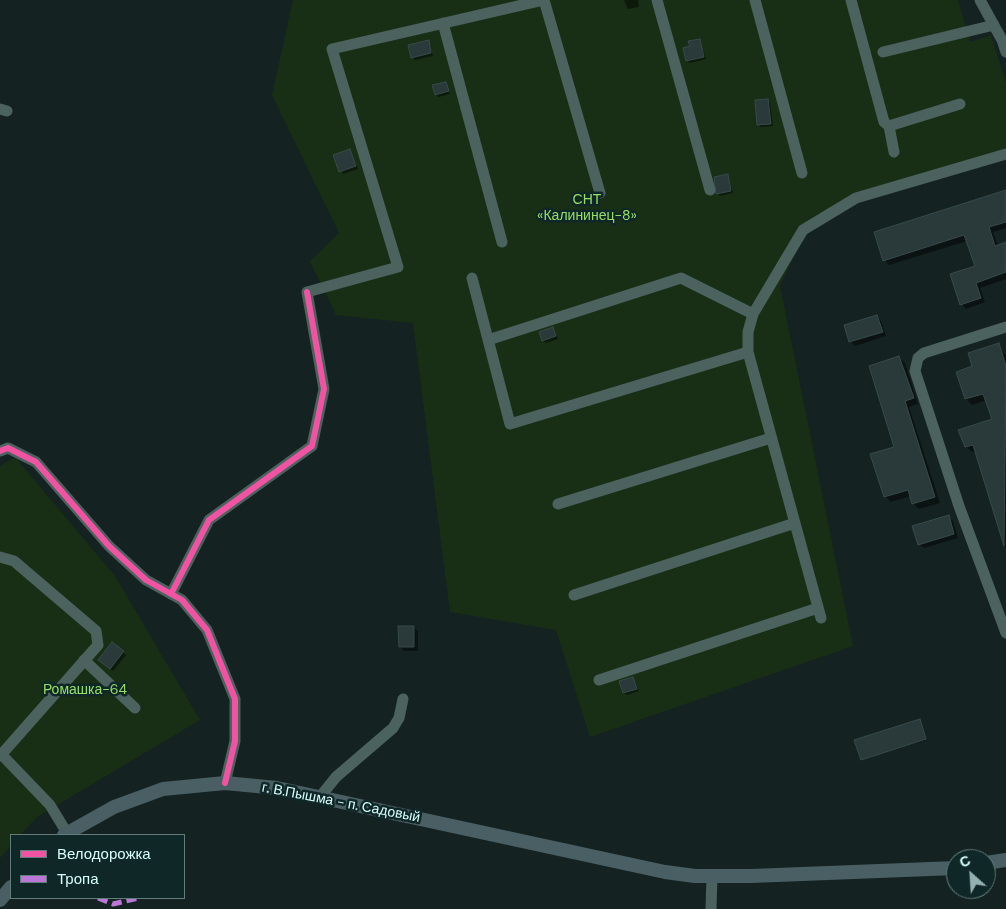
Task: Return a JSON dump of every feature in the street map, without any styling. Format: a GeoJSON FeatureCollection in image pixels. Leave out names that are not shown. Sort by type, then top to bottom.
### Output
{"type":"FeatureCollection","features":[{"type":"Feature","properties":{"kind":"main road","name":"г. В.Пышма - п. Садовый"},"geometry":{"type":"LineString","coordinates":[[66,834],[114,807],[163,789],[225,783],[277,788],[665,872],[712,877],[946,868]]}},
{"type":"Feature","properties":{"kind":"main road"},"geometry":{"type":"LineString","coordinates":[[0,900],[10,888]]}},
{"type":"Feature","properties":{"kind":"street"},"geometry":{"type":"LineString","coordinates":[[171,594],[209,520],[312,446],[324,388],[307,292],[398,267],[332,49],[544,0],[600,193]]}},
{"type":"Feature","properties":{"kind":"street"},"geometry":{"type":"LineString","coordinates":[[657,0],[710,190]]}},
{"type":"Feature","properties":{"kind":"street"},"geometry":{"type":"LineString","coordinates":[[755,0],[802,173]]}},
{"type":"Feature","properties":{"kind":"street"},"geometry":{"type":"LineString","coordinates":[[851,0],[894,152]]}},
{"type":"Feature","properties":{"kind":"street"},"geometry":{"type":"LineString","coordinates":[[980,0],[1004,39],[1006,52]]}},
{"type":"Feature","properties":{"kind":"street"},"geometry":{"type":"LineString","coordinates":[[443,24],[502,242]]}},
{"type":"Feature","properties":{"kind":"street"},"geometry":{"type":"LineString","coordinates":[[883,52],[994,25]]}},
{"type":"Feature","properties":{"kind":"street"},"geometry":{"type":"LineString","coordinates":[[888,126],[960,104]]}},
{"type":"Feature","properties":{"kind":"street"},"geometry":{"type":"LineString","coordinates":[[599,680],[820,613],[748,352],[748,332],[753,314],[803,230],[856,198],[1006,154]]}},
{"type":"Feature","properties":{"kind":"street"},"geometry":{"type":"LineString","coordinates":[[472,278],[510,424],[748,352]]}},
{"type":"Feature","properties":{"kind":"street"},"geometry":{"type":"LineString","coordinates":[[488,340],[681,278],[753,314]]}},
{"type":"Feature","properties":{"kind":"street"},"geometry":{"type":"LineString","coordinates":[[1006,327],[924,353],[918,358],[915,371],[958,506],[1006,633]]}},
{"type":"Feature","properties":{"kind":"street"},"geometry":{"type":"LineString","coordinates":[[558,504],[771,438]]}},
{"type":"Feature","properties":{"kind":"street"},"geometry":{"type":"LineString","coordinates":[[0,451],[8,448],[36,462],[109,546],[146,580],[182,600],[207,630],[235,699],[235,741],[225,783]]}},
{"type":"Feature","properties":{"kind":"street"},"geometry":{"type":"LineString","coordinates":[[574,595],[795,523]]}},
{"type":"Feature","properties":{"kind":"street"},"geometry":{"type":"LineString","coordinates":[[0,557],[14,561],[96,631],[98,645],[1,756],[50,805],[66,834]]}},
{"type":"Feature","properties":{"kind":"street"},"geometry":{"type":"LineString","coordinates":[[84,660],[135,708]]}},
{"type":"Feature","properties":{"kind":"street"},"geometry":{"type":"LineString","coordinates":[[320,797],[336,777],[392,728],[399,718],[402,699]]}},
{"type":"Feature","properties":{"kind":"street"},"geometry":{"type":"LineString","coordinates":[[711,909],[712,877]]}},
{"type":"Feature","properties":{"kind":"green space","name":"СНТ «Калининец-8»"},"geometry":{"type":"Polygon","coordinates":[[[293,0],[958,0],[970,42],[991,35],[1006,83],[1006,159],[864,199],[805,233],[780,286],[853,646],[590,737],[556,630],[450,612],[413,323],[336,315],[310,261],[339,233],[272,95],[293,0]]]}},
{"type":"Feature","properties":{"kind":"green space","name":"Ромашка-64"},"geometry":{"type":"Polygon","coordinates":[[[15,457],[115,576],[200,720],[37,817],[21,834],[10,834],[10,846],[0,858],[0,466],[15,457]]]}},
{"type":"Feature","properties":{"kind":"building"},"geometry":{"type":"Polygon","coordinates":[[[700,39],[704,57],[686,61],[683,48],[690,46],[688,41],[700,39]]]}},
{"type":"Feature","properties":{"kind":"building"},"geometry":{"type":"Polygon","coordinates":[[[429,40],[431,53],[411,58],[408,45],[429,40]]]}},
{"type":"Feature","properties":{"kind":"building"},"geometry":{"type":"Polygon","coordinates":[[[446,82],[449,91],[435,95],[432,85],[446,82]]]}},
{"type":"Feature","properties":{"kind":"building"},"geometry":{"type":"Polygon","coordinates":[[[768,99],[771,124],[757,125],[755,100],[768,99]]]}},
{"type":"Feature","properties":{"kind":"building"},"geometry":{"type":"Polygon","coordinates":[[[350,149],[356,166],[339,172],[333,155],[350,149]]]}},
{"type":"Feature","properties":{"kind":"building"},"geometry":{"type":"Polygon","coordinates":[[[728,174],[731,191],[716,194],[714,177],[728,174]]]}},
{"type":"Feature","properties":{"kind":"building"},"geometry":{"type":"Polygon","coordinates":[[[1006,190],[1006,222],[989,227],[995,246],[1006,242],[1006,272],[976,283],[981,298],[960,305],[950,274],[975,266],[964,235],[883,261],[874,232],[1006,190]]]}},
{"type":"Feature","properties":{"kind":"building"},"geometry":{"type":"Polygon","coordinates":[[[877,315],[883,332],[849,342],[844,325],[877,315]]]}},
{"type":"Feature","properties":{"kind":"building"},"geometry":{"type":"Polygon","coordinates":[[[553,327],[556,336],[542,341],[539,332],[553,327]]]}},
{"type":"Feature","properties":{"kind":"building"},"geometry":{"type":"Polygon","coordinates":[[[999,343],[1006,366],[1004,546],[973,445],[965,447],[958,430],[992,419],[983,394],[965,399],[956,372],[972,366],[968,353],[999,343]]]}},
{"type":"Feature","properties":{"kind":"building"},"geometry":{"type":"Polygon","coordinates":[[[899,356],[914,398],[905,401],[935,497],[912,504],[908,490],[884,497],[870,454],[894,447],[869,366],[899,356]]]}},
{"type":"Feature","properties":{"kind":"building"},"geometry":{"type":"Polygon","coordinates":[[[949,515],[954,534],[918,545],[912,526],[949,515]]]}},
{"type":"Feature","properties":{"kind":"building"},"geometry":{"type":"Polygon","coordinates":[[[398,626],[414,626],[414,647],[399,647],[398,626]]]}},
{"type":"Feature","properties":{"kind":"building"},"geometry":{"type":"Polygon","coordinates":[[[112,642],[124,651],[110,669],[98,660],[112,642]]]}},
{"type":"Feature","properties":{"kind":"building"},"geometry":{"type":"Polygon","coordinates":[[[633,677],[637,689],[623,693],[619,681],[633,677]]]}},
{"type":"Feature","properties":{"kind":"building"},"geometry":{"type":"Polygon","coordinates":[[[920,719],[926,739],[861,760],[854,740],[920,719]]]}},
{"type":"Feature","properties":{"kind":"marked path"},"geometry":{"type":"LineString","coordinates":[[100,899],[113,904],[135,899]]}},
{"type":"Feature","properties":{"kind":"cycle path"},"geometry":{"type":"LineString","coordinates":[[171,594],[209,520],[312,446],[324,389],[307,292]]}},
{"type":"Feature","properties":{"kind":"cycle path"},"geometry":{"type":"LineString","coordinates":[[0,451],[8,448],[36,462],[109,546],[146,580],[182,600],[207,630],[235,699],[235,741],[225,783]]}}]}
